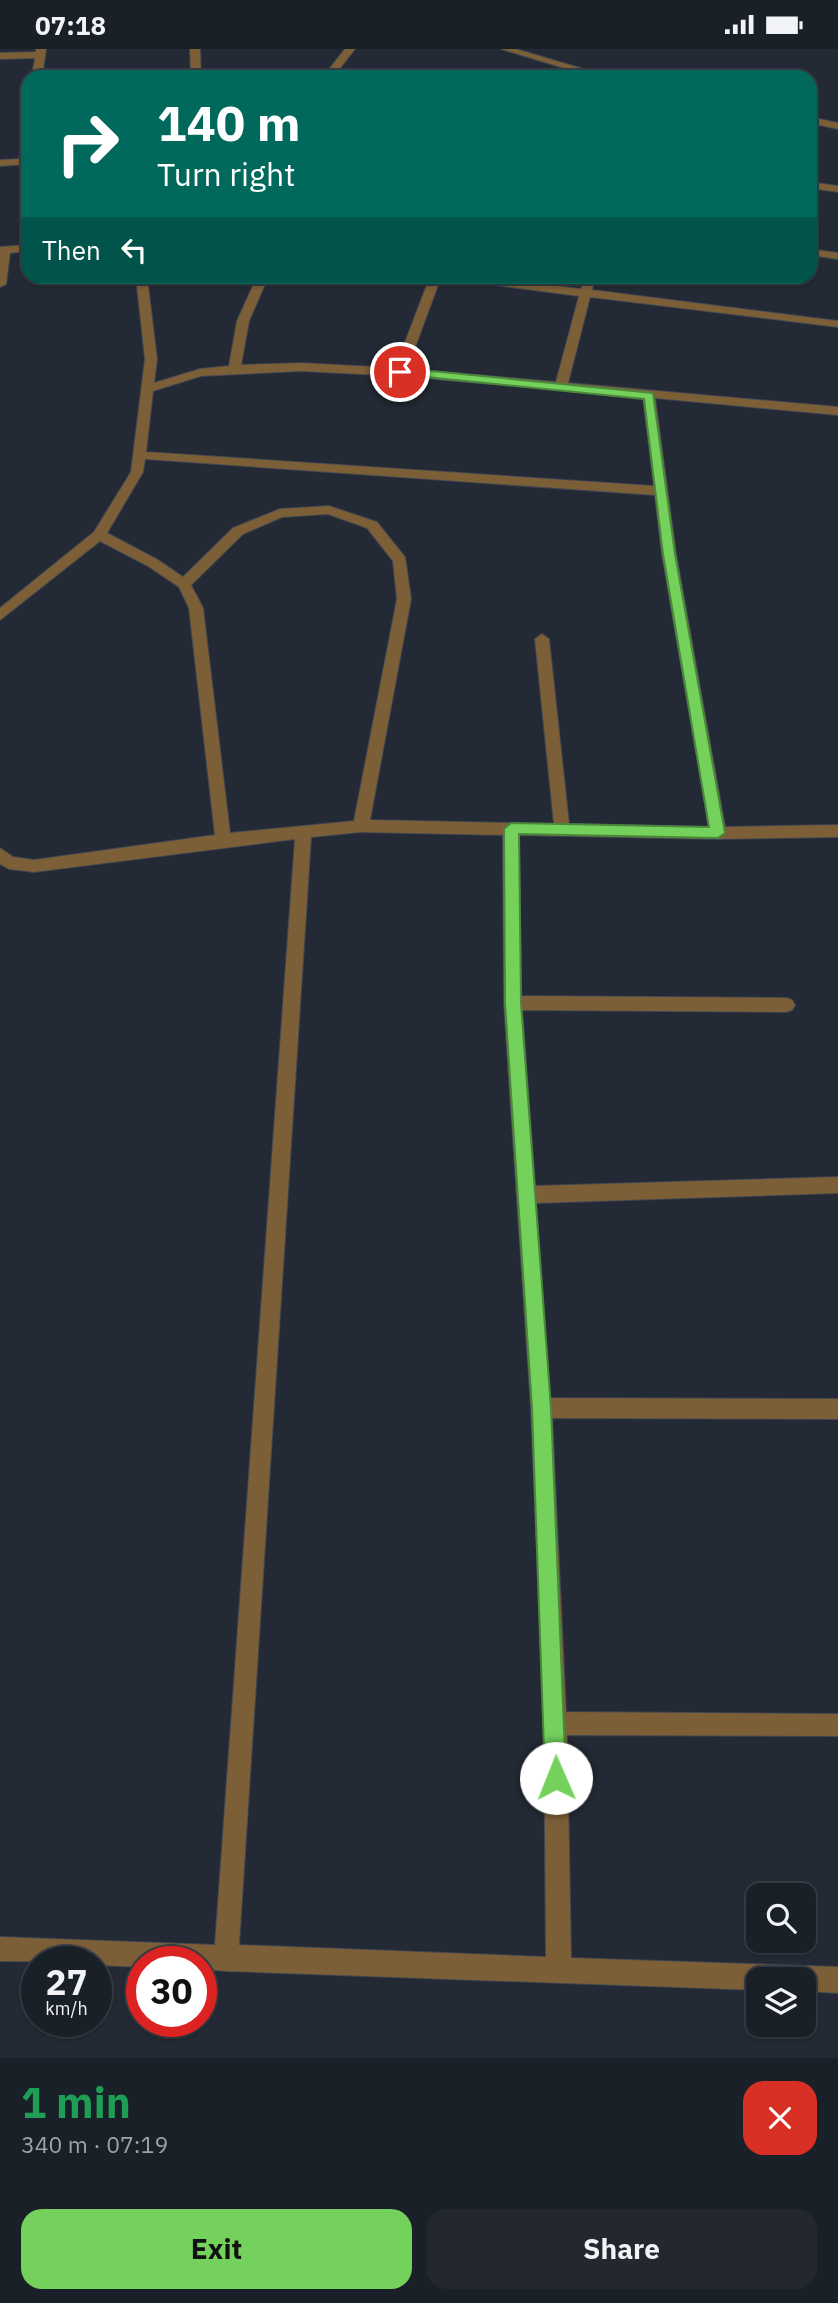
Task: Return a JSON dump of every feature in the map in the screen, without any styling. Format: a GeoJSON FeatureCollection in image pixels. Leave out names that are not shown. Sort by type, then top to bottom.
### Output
{"type":"FeatureCollection","features":[{"type":"Feature","properties":{"kind":"street"},"geometry":{"type":"LineString","coordinates":[[195,49],[196,70]]}},
{"type":"Feature","properties":{"kind":"street"},"geometry":{"type":"LineString","coordinates":[[334,70],[350,49]]}},
{"type":"Feature","properties":{"kind":"street"},"geometry":{"type":"LineString","coordinates":[[506,49],[580,70]]}},
{"type":"Feature","properties":{"kind":"street"},"geometry":{"type":"LineString","coordinates":[[0,56],[41,52],[38,70]]}},
{"type":"Feature","properties":{"kind":"street"},"geometry":{"type":"LineString","coordinates":[[817,122],[838,126]]}},
{"type":"Feature","properties":{"kind":"street"},"geometry":{"type":"LineString","coordinates":[[0,163],[21,161]]}},
{"type":"Feature","properties":{"kind":"street"},"geometry":{"type":"LineString","coordinates":[[817,186],[838,189]]}},
{"type":"Feature","properties":{"kind":"street"},"geometry":{"type":"LineString","coordinates":[[0,283],[2,249],[21,248]]}},
{"type":"Feature","properties":{"kind":"street"},"geometry":{"type":"LineString","coordinates":[[817,253],[838,256]]}},
{"type":"Feature","properties":{"kind":"street"},"geometry":{"type":"LineString","coordinates":[[0,615],[99,535],[138,472],[151,359],[142,284]]}},
{"type":"Feature","properties":{"kind":"street"},"geometry":{"type":"LineString","coordinates":[[235,369],[236,342],[245,313],[259,284]]}},
{"type":"Feature","properties":{"kind":"street"},"geometry":{"type":"LineString","coordinates":[[400,372],[432,284]]}},
{"type":"Feature","properties":{"kind":"street"},"geometry":{"type":"LineString","coordinates":[[516,284],[838,324]]}},
{"type":"Feature","properties":{"kind":"street"},"geometry":{"type":"LineString","coordinates":[[561,387],[588,284]]}},
{"type":"Feature","properties":{"kind":"street"},"geometry":{"type":"LineString","coordinates":[[148,389],[200,373],[301,367],[400,372],[838,411]]}},
{"type":"Feature","properties":{"kind":"street"},"geometry":{"type":"LineString","coordinates":[[649,396],[669,554],[718,833]]}},
{"type":"Feature","properties":{"kind":"street"},"geometry":{"type":"LineString","coordinates":[[140,455],[661,491]]}},
{"type":"Feature","properties":{"kind":"street"},"geometry":{"type":"LineString","coordinates":[[184,584],[238,531],[280,513],[329,510],[372,525],[400,561],[404,599],[361,826]]}},
{"type":"Feature","properties":{"kind":"street"},"geometry":{"type":"LineString","coordinates":[[99,535],[153,563],[184,584],[196,608],[223,840]]}},
{"type":"Feature","properties":{"kind":"street"},"geometry":{"type":"LineString","coordinates":[[542,639],[562,830]]}},
{"type":"Feature","properties":{"kind":"street"},"geometry":{"type":"LineString","coordinates":[[0,854],[9,863],[34,866],[223,840],[361,826],[718,833],[838,831]]}},
{"type":"Feature","properties":{"kind":"street"},"geometry":{"type":"LineString","coordinates":[[511,829],[513,1003],[541,1408],[555,1723],[559,1970]]}},
{"type":"Feature","properties":{"kind":"street"},"geometry":{"type":"LineString","coordinates":[[226,1959],[303,832]]}},
{"type":"Feature","properties":{"kind":"street"},"geometry":{"type":"LineString","coordinates":[[513,1003],[786,1005]]}},
{"type":"Feature","properties":{"kind":"street"},"geometry":{"type":"LineString","coordinates":[[526,1195],[838,1185]]}},
{"type":"Feature","properties":{"kind":"street"},"geometry":{"type":"LineString","coordinates":[[541,1408],[838,1409]]}},
{"type":"Feature","properties":{"kind":"street"},"geometry":{"type":"LineString","coordinates":[[555,1723],[838,1725]]}},
{"type":"Feature","properties":{"kind":"street"},"geometry":{"type":"LineString","coordinates":[[0,1949],[838,1980]]}},
{"type":"Feature","properties":{"kind":"route"},"geometry":{"type":"LineString","coordinates":[[400,372],[649,396],[669,554],[718,833],[511,829],[513,1003],[541,1408],[556,1778]]}}]}
